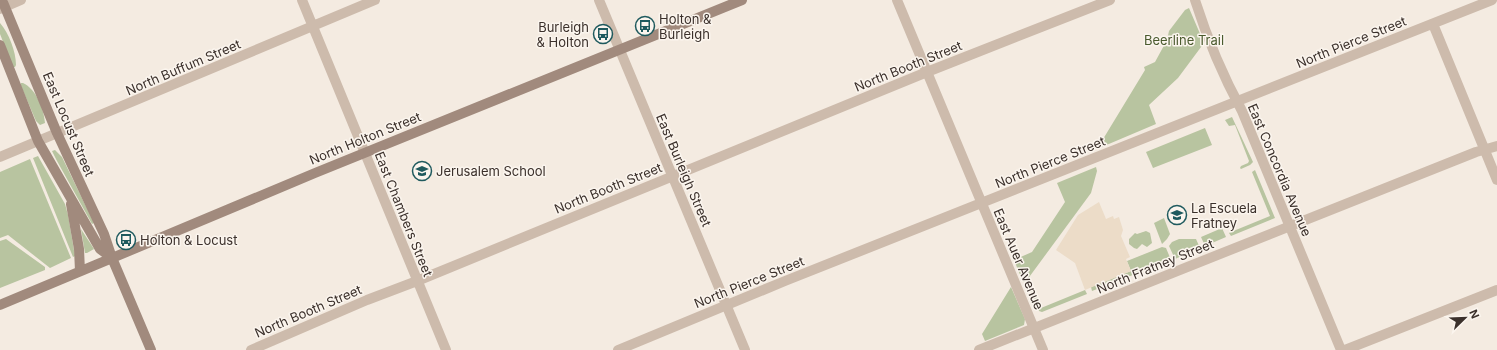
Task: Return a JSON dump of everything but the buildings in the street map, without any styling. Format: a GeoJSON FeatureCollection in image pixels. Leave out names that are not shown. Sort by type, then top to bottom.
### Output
{"type":"FeatureCollection","features":[{"type":"Feature","properties":{"kind":"main road","name":"North Holton Street"},"geometry":{"type":"LineString","coordinates":[[0,305],[364,153],[742,0]]}},
{"type":"Feature","properties":{"kind":"main road","name":"East Locust Street"},"geometry":{"type":"LineString","coordinates":[[2,5],[104,234],[112,258],[151,350]]}},
{"type":"Feature","properties":{"kind":"main road","name":"East Locust Street"},"geometry":{"type":"LineString","coordinates":[[0,45],[38,141],[100,249],[112,258]]}},
{"type":"Feature","properties":{"kind":"main road"},"geometry":{"type":"LineString","coordinates":[[70,196],[79,249],[80,271]]}},
{"type":"Feature","properties":{"kind":"street"},"geometry":{"type":"LineString","coordinates":[[2,5],[21,0]]}},
{"type":"Feature","properties":{"kind":"street","name":"East Chambers Street"},"geometry":{"type":"LineString","coordinates":[[302,0],[446,350]]}},
{"type":"Feature","properties":{"kind":"street","name":"North Buffum Street"},"geometry":{"type":"LineString","coordinates":[[0,157],[375,0]]}},
{"type":"Feature","properties":{"kind":"street","name":"East Burleigh Street"},"geometry":{"type":"LineString","coordinates":[[599,0],[745,350]]}},
{"type":"Feature","properties":{"kind":"street","name":"East Auer Avenue"},"geometry":{"type":"LineString","coordinates":[[897,0],[1043,350]]}},
{"type":"Feature","properties":{"kind":"street","name":"North Booth Street"},"geometry":{"type":"LineString","coordinates":[[250,350],[367,300],[417,281],[927,72],[1110,0]]}},
{"type":"Feature","properties":{"kind":"street","name":"East Concordia Avenue"},"geometry":{"type":"LineString","coordinates":[[1195,0],[1203,25],[1231,91],[1242,111],[1341,350]]}},
{"type":"Feature","properties":{"kind":"street","name":"North Pierce Street"},"geometry":{"type":"LineString","coordinates":[[618,350],[726,305],[1492,0]]}},
{"type":"Feature","properties":{"kind":"street"},"geometry":{"type":"LineString","coordinates":[[1433,24],[1497,180]]}},
{"type":"Feature","properties":{"kind":"street","name":"North Fratney Street"},"geometry":{"type":"LineString","coordinates":[[979,350],[1290,226],[1497,146]]}},
{"type":"Feature","properties":{"kind":"street"},"geometry":{"type":"LineString","coordinates":[[1345,350],[1497,290]]}},
{"type":"Feature","properties":{"kind":"green space","name":"Beerline Trail"},"geometry":{"type":"Polygon","coordinates":[[[1189,8],[1204,43],[1178,78],[1149,105],[1156,124],[1097,149],[1145,70],[1144,67],[1155,62],[1167,40],[1169,31],[1185,10],[1189,8]]]}},
{"type":"Feature","properties":{"kind":"green space"},"geometry":{"type":"Polygon","coordinates":[[[0,23],[6,32],[15,54],[15,67],[13,67],[0,34],[0,23]]]}},
{"type":"Feature","properties":{"kind":"green space"},"geometry":{"type":"Polygon","coordinates":[[[21,83],[28,86],[32,90],[38,100],[43,112],[45,123],[40,125],[36,121],[21,83]]]}},
{"type":"Feature","properties":{"kind":"green space"},"geometry":{"type":"Polygon","coordinates":[[[1232,117],[1253,162],[1241,169],[1241,166],[1249,161],[1235,125],[1229,126],[1225,120],[1232,117]]]}},
{"type":"Feature","properties":{"kind":"green space"},"geometry":{"type":"Polygon","coordinates":[[[1205,128],[1212,145],[1153,168],[1146,152],[1205,128]]]}},
{"type":"Feature","properties":{"kind":"green space"},"geometry":{"type":"Polygon","coordinates":[[[55,150],[62,157],[94,223],[92,224],[57,161],[52,151],[55,150]]]}},
{"type":"Feature","properties":{"kind":"green space"},"geometry":{"type":"Polygon","coordinates":[[[38,156],[65,204],[75,256],[73,257],[33,158],[38,156]]]}},
{"type":"Feature","properties":{"kind":"green space"},"geometry":{"type":"Polygon","coordinates":[[[30,159],[71,258],[50,268],[8,235],[0,238],[0,172],[30,159]]]}},
{"type":"Feature","properties":{"kind":"green space"},"geometry":{"type":"Polygon","coordinates":[[[1096,167],[1097,171],[1091,193],[1027,280],[1031,284],[1041,308],[1085,290],[1087,294],[1042,312],[1039,311],[1027,281],[1023,282],[1014,260],[1032,252],[1065,202],[1057,183],[1096,167]]]}},
{"type":"Feature","properties":{"kind":"green space"},"geometry":{"type":"Polygon","coordinates":[[[1255,170],[1275,218],[1231,236],[1229,233],[1270,216],[1252,172],[1255,170]]]}},
{"type":"Feature","properties":{"kind":"green space"},"geometry":{"type":"Polygon","coordinates":[[[1164,218],[1170,234],[1162,244],[1154,223],[1164,218]]]}},
{"type":"Feature","properties":{"kind":"green space"},"geometry":{"type":"Polygon","coordinates":[[[1222,228],[1226,237],[1205,246],[1201,237],[1222,228]]]}},
{"type":"Feature","properties":{"kind":"green space"},"geometry":{"type":"Polygon","coordinates":[[[81,229],[94,249],[87,253],[85,253],[81,229]]]}},
{"type":"Feature","properties":{"kind":"green space"},"geometry":{"type":"Polygon","coordinates":[[[1146,231],[1150,233],[1152,243],[1147,247],[1142,244],[1137,249],[1129,244],[1129,239],[1135,233],[1137,234],[1146,231]]]}},
{"type":"Feature","properties":{"kind":"green space"},"geometry":{"type":"Polygon","coordinates":[[[6,239],[45,267],[45,270],[0,288],[0,241],[6,239]]]}},
{"type":"Feature","properties":{"kind":"green space"},"geometry":{"type":"Polygon","coordinates":[[[1179,239],[1196,239],[1200,248],[1175,259],[1169,246],[1172,242],[1179,239]]]}},
{"type":"Feature","properties":{"kind":"green space"},"geometry":{"type":"Polygon","coordinates":[[[1162,247],[1166,248],[1171,260],[1092,291],[1091,287],[1131,271],[1127,261],[1162,247]]]}},
{"type":"Feature","properties":{"kind":"green space"},"geometry":{"type":"Polygon","coordinates":[[[1011,287],[1025,319],[1024,325],[985,341],[982,334],[1011,287]]]}},
{"type":"Feature","properties":{"kind":"shaded area"},"geometry":{"type":"Polygon","coordinates":[[[1099,202],[1106,219],[1113,216],[1114,219],[1119,217],[1123,230],[1121,236],[1130,257],[1126,259],[1131,271],[1085,290],[1075,263],[1056,250],[1078,215],[1099,202]]]}},
{"type":"Feature","properties":{"kind":"place","name":"Holton & Burleigh"},"geometry":{"type":"Point","coordinates":[645,26]}},
{"type":"Feature","properties":{"kind":"place","name":"Burleigh & Holton"},"geometry":{"type":"Point","coordinates":[603,34]}},
{"type":"Feature","properties":{"kind":"place","name":"Jerusalem School"},"geometry":{"type":"Point","coordinates":[422,171]}},
{"type":"Feature","properties":{"kind":"place","name":"La Escuela Fratney"},"geometry":{"type":"Point","coordinates":[1177,215]}},
{"type":"Feature","properties":{"kind":"place","name":"Holton & Locust"},"geometry":{"type":"Point","coordinates":[126,240]}}]}
